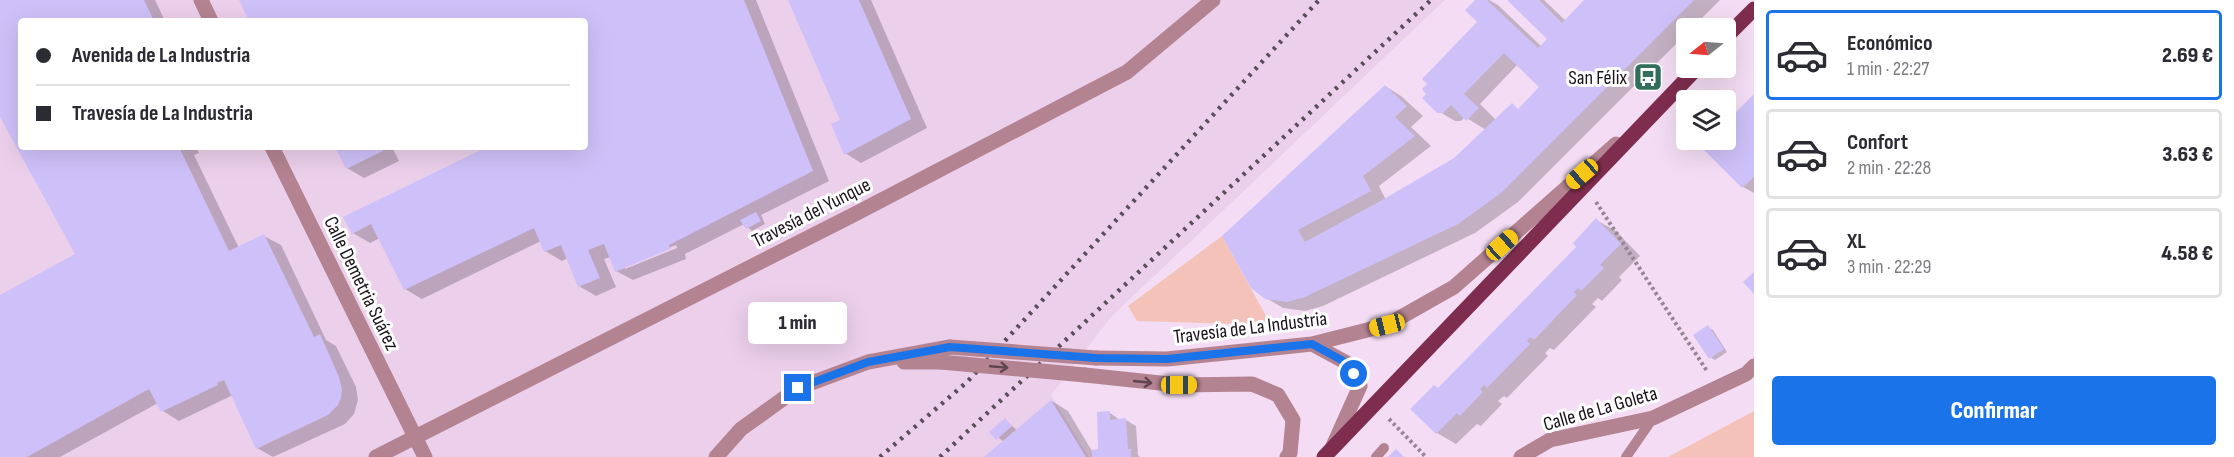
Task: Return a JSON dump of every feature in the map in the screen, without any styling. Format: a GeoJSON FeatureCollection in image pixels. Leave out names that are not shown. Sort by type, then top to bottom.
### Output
{"type":"FeatureCollection","features":[{"type":"Feature","properties":{"kind":"main road"},"geometry":{"type":"LineString","coordinates":[[1736,28],[1754,9]]}},
{"type":"Feature","properties":{"kind":"main road"},"geometry":{"type":"LineString","coordinates":[[1328,453],[1687,78]]}},
{"type":"Feature","properties":{"kind":"street"},"geometry":{"type":"LineString","coordinates":[[201,0],[210,18]]}},
{"type":"Feature","properties":{"kind":"street","name":"Travesía del Yunque"},"geometry":{"type":"LineString","coordinates":[[414,438],[1127,72],[1213,0]]}},
{"type":"Feature","properties":{"kind":"street","name":"Travesía de La Industria"},"geometry":{"type":"LineString","coordinates":[[716,457],[741,429],[798,388],[868,362],[950,347],[1096,358],[1167,359],[1312,344],[1387,325],[1454,287],[1665,100]]}},
{"type":"Feature","properties":{"kind":"street","name":"Calle Demetria Suárez"},"geometry":{"type":"LineString","coordinates":[[274,150],[414,438]]}},
{"type":"Feature","properties":{"kind":"street"},"geometry":{"type":"LineString","coordinates":[[1312,344],[1347,363],[1360,386],[1328,453]]}},
{"type":"Feature","properties":{"kind":"street","name":"Travesía de La Industria"},"geometry":{"type":"LineString","coordinates":[[868,362],[941,362],[1179,385],[1252,384],[1278,395],[1293,420],[1290,453],[1287,457]]}},
{"type":"Feature","properties":{"kind":"street","name":"Calle de La Goleta"},"geometry":{"type":"LineString","coordinates":[[1521,457],[1550,440],[1653,418],[1746,374],[1754,366]]}},
{"type":"Feature","properties":{"kind":"street"},"geometry":{"type":"LineString","coordinates":[[376,457],[414,438],[425,457]]}},
{"type":"Feature","properties":{"kind":"lane"},"geometry":{"type":"LineString","coordinates":[[1626,457],[1653,418]]}},
{"type":"Feature","properties":{"kind":"lane"},"geometry":{"type":"LineString","coordinates":[[1376,457],[1384,448]]}},
{"type":"Feature","properties":{"kind":"path"},"geometry":{"type":"LineString","coordinates":[[1584,185],[1718,387]]}},
{"type":"Feature","properties":{"kind":"path"},"geometry":{"type":"LineString","coordinates":[[1374,404],[1426,457]]}},
{"type":"Feature","properties":{"kind":"shaded area"},"geometry":{"type":"Polygon","coordinates":[[[0,0],[1445,0],[1111,317],[1051,395],[1089,457],[0,457],[0,0]]]}},
{"type":"Feature","properties":{"kind":"shaded area"},"geometry":{"type":"Polygon","coordinates":[[[1222,236],[1271,325],[1137,321],[1128,306],[1222,236]]]}},
{"type":"Feature","properties":{"kind":"shaded area"},"geometry":{"type":"Polygon","coordinates":[[[1754,411],[1754,457],[1668,457],[1754,411]]]}},
{"type":"Feature","properties":{"kind":"building"},"geometry":{"type":"Polygon","coordinates":[[[0,0],[144,0],[153,18],[18,18],[18,150],[0,117],[0,0]]]}},
{"type":"Feature","properties":{"kind":"building"},"geometry":{"type":"Polygon","coordinates":[[[239,0],[744,0],[813,171],[669,245],[670,249],[615,272],[604,244],[588,250],[600,278],[578,287],[561,245],[544,252],[534,228],[404,290],[371,224],[352,234],[343,217],[481,150],[588,150],[588,18],[248,18],[239,0]]]}},
{"type":"Feature","properties":{"kind":"building"},"geometry":{"type":"Polygon","coordinates":[[[788,0],[859,0],[911,119],[844,155],[831,124],[840,120],[788,0]]]}},
{"type":"Feature","properties":{"kind":"building"},"geometry":{"type":"Polygon","coordinates":[[[1475,0],[1487,0],[1538,48],[1547,39],[1507,0],[1539,0],[1562,23],[1584,0],[1694,0],[1501,193],[1458,224],[1305,297],[1287,302],[1265,299],[1251,288],[1222,236],[1385,85],[1407,106],[1395,117],[1415,136],[1363,176],[1371,191],[1298,230],[1305,242],[1454,158],[1512,103],[1518,109],[1539,87],[1504,53],[1464,94],[1479,108],[1466,121],[1451,105],[1443,113],[1437,113],[1422,98],[1426,94],[1422,89],[1427,84],[1422,79],[1477,22],[1465,10],[1475,0]]]}},
{"type":"Feature","properties":{"kind":"building"},"geometry":{"type":"Polygon","coordinates":[[[1754,94],[1754,177],[1742,188],[1704,150],[1736,150],[1736,112],[1754,94]]]}},
{"type":"Feature","properties":{"kind":"building"},"geometry":{"type":"Polygon","coordinates":[[[18,150],[180,150],[229,251],[264,234],[314,337],[320,334],[339,377],[342,390],[338,405],[328,415],[256,449],[224,380],[161,412],[149,389],[27,457],[0,457],[0,295],[75,254],[18,150]]]}},
{"type":"Feature","properties":{"kind":"building"},"geometry":{"type":"Polygon","coordinates":[[[336,150],[382,150],[383,151],[346,169],[336,150]]]}},
{"type":"Feature","properties":{"kind":"building"},"geometry":{"type":"Polygon","coordinates":[[[756,212],[761,221],[746,229],[740,220],[756,212]]]}},
{"type":"Feature","properties":{"kind":"building"},"geometry":{"type":"Polygon","coordinates":[[[1596,218],[1621,244],[1600,265],[1604,268],[1581,291],[1578,288],[1574,292],[1577,295],[1534,340],[1530,337],[1527,341],[1530,344],[1487,388],[1484,385],[1480,389],[1483,392],[1460,416],[1457,413],[1436,434],[1410,409],[1434,385],[1438,388],[1576,247],[1573,243],[1596,218]]]}},
{"type":"Feature","properties":{"kind":"building"},"geometry":{"type":"Polygon","coordinates":[[[1754,272],[1754,294],[1743,282],[1754,272]]]}},
{"type":"Feature","properties":{"kind":"building"},"geometry":{"type":"Polygon","coordinates":[[[1708,325],[1724,349],[1709,359],[1693,335],[1708,325]]]}},
{"type":"Feature","properties":{"kind":"building"},"geometry":{"type":"Polygon","coordinates":[[[1051,400],[1086,457],[984,457],[1051,400]]]}},
{"type":"Feature","properties":{"kind":"building"},"geometry":{"type":"Polygon","coordinates":[[[1110,411],[1110,420],[1126,418],[1128,449],[1131,449],[1131,457],[1092,457],[1092,450],[1098,449],[1097,412],[1110,411]]]}},
{"type":"Feature","properties":{"kind":"building"},"geometry":{"type":"Polygon","coordinates":[[[1005,418],[1012,426],[996,440],[989,432],[1005,418]]]}},
{"type":"Feature","properties":{"kind":"building"},"geometry":{"type":"Polygon","coordinates":[[[1396,449],[1404,457],[1388,457],[1396,449]]]}},
{"type":"Feature","properties":{"kind":"railway"},"geometry":{"type":"LineString","coordinates":[[880,457],[967,382],[1319,0]]}},
{"type":"Feature","properties":{"kind":"railway"},"geometry":{"type":"LineString","coordinates":[[940,457],[1431,0]]}},
{"type":"Feature","properties":{"kind":"place","name":"San Félix"},"geometry":{"type":"Point","coordinates":[1648,77]}},
{"type":"Feature","properties":{"kind":"route"},"geometry":{"type":"LineString","coordinates":[[798,388],[868,362],[950,347],[1096,358],[1167,359],[1312,344],[1347,363],[1354,374]]}}]}
